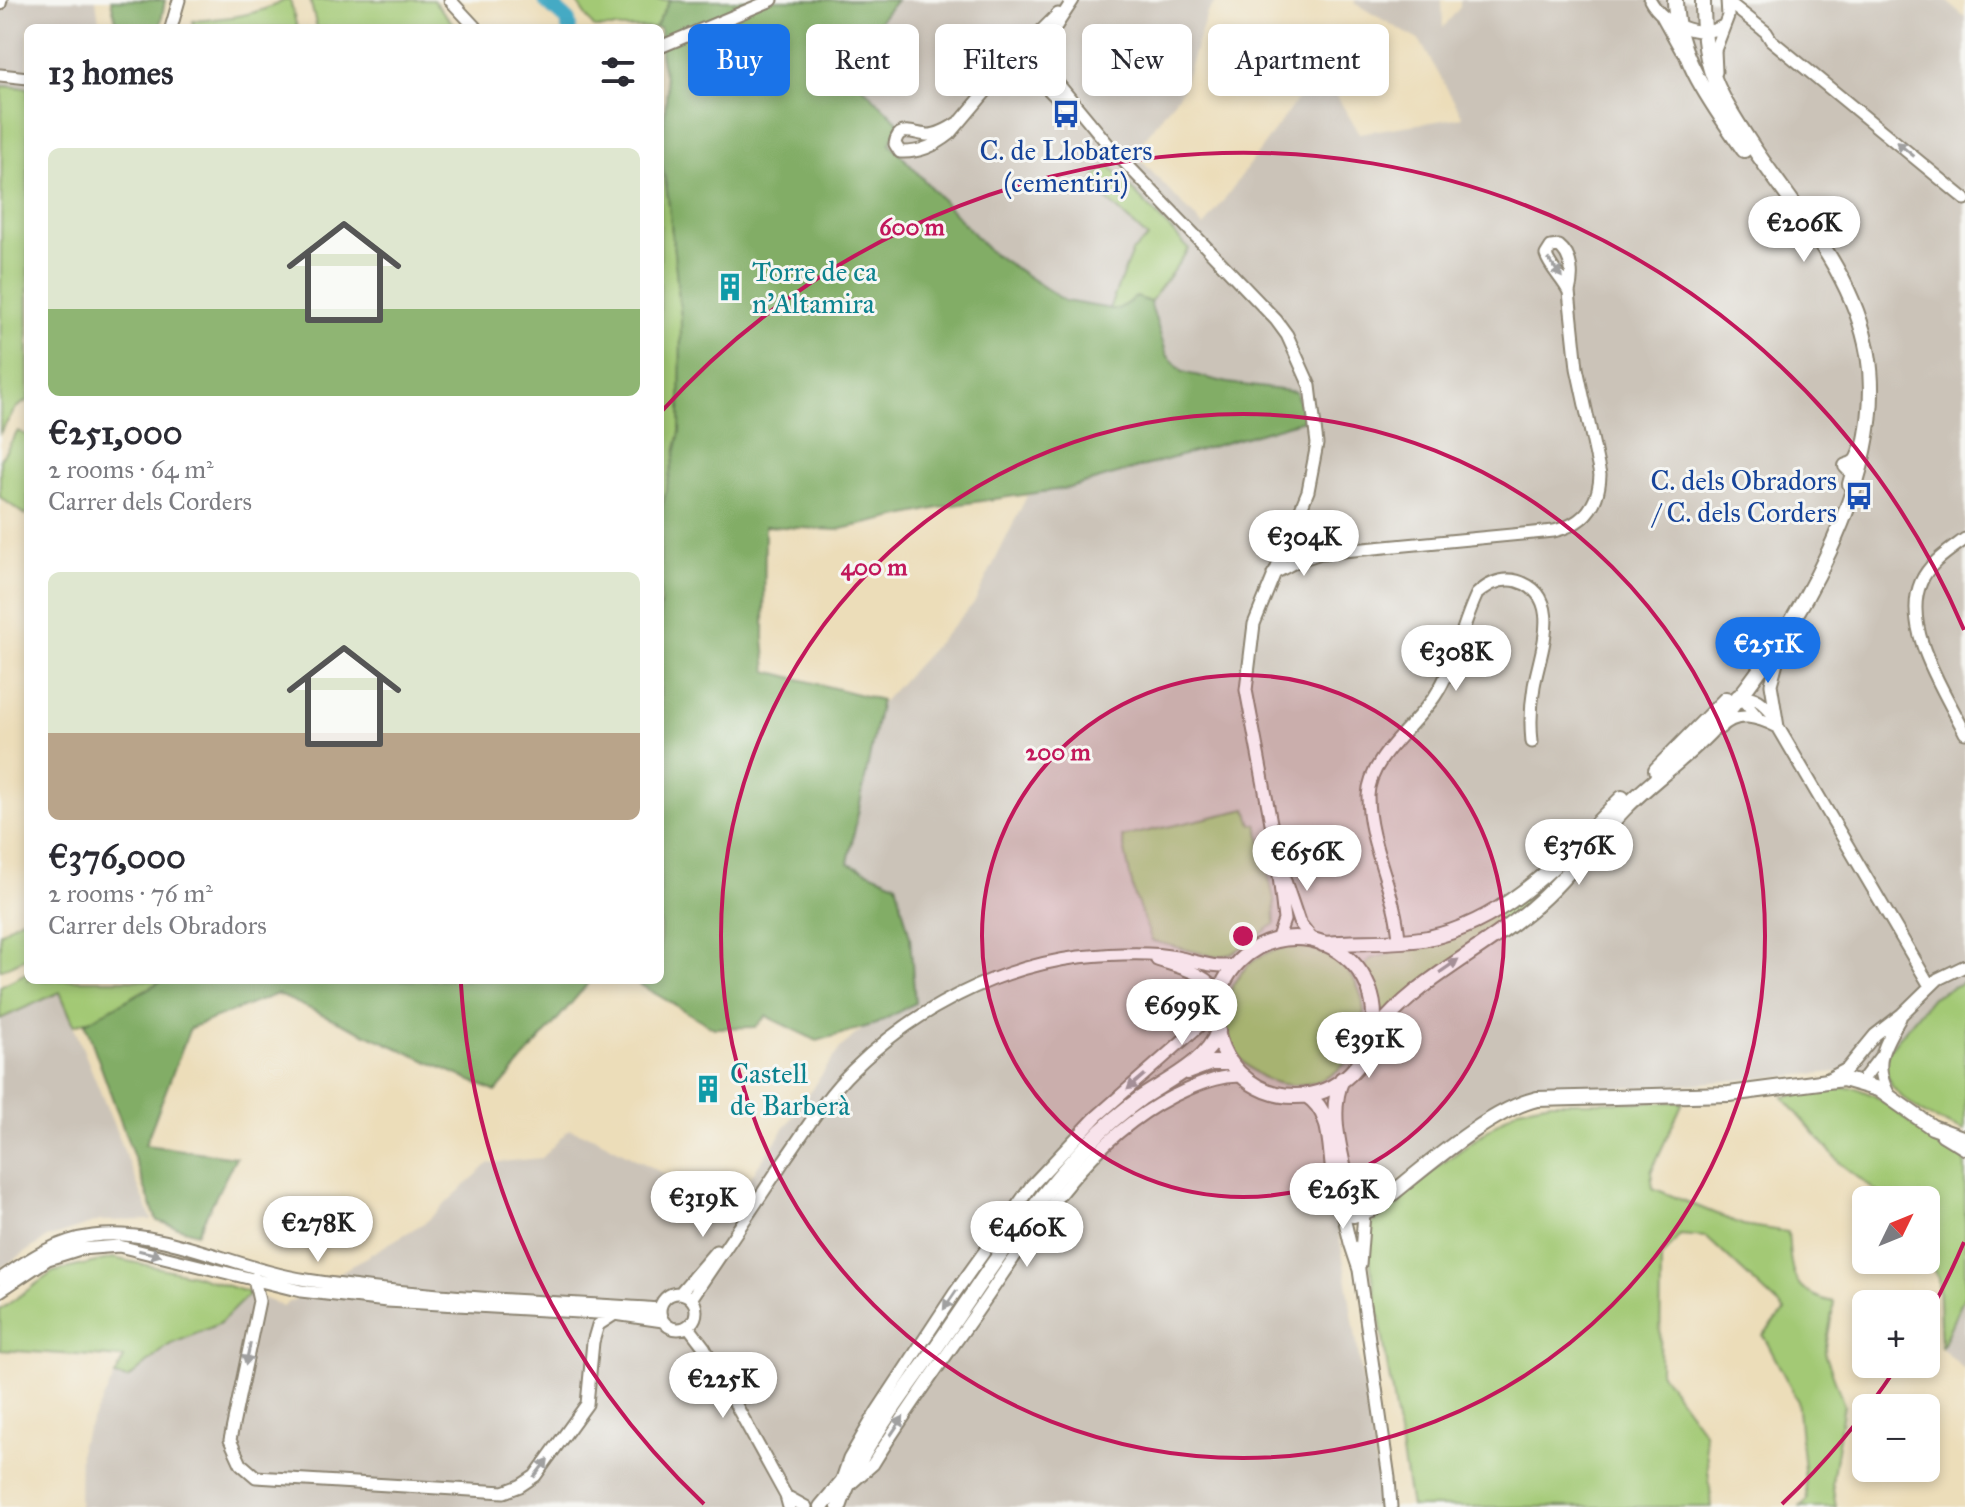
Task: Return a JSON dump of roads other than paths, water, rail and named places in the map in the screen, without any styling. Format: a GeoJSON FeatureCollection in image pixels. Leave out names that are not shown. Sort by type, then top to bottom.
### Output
{"type":"FeatureCollection","features":[{"type":"Feature","properties":{"kind":"street"},"geometry":{"type":"LineString","coordinates":[[172,24],[179,0]]}},
{"type":"Feature","properties":{"kind":"street"},"geometry":{"type":"LineString","coordinates":[[450,0],[472,24]]}},
{"type":"Feature","properties":{"kind":"street"},"geometry":{"type":"LineString","coordinates":[[664,45],[772,0]]}},
{"type":"Feature","properties":{"kind":"street"},"geometry":{"type":"LineString","coordinates":[[1073,0],[1043,52],[1033,61],[1034,40],[1073,0]]}},
{"type":"Feature","properties":{"kind":"street"},"geometry":{"type":"LineString","coordinates":[[1650,0],[1689,59],[1713,106],[1823,245],[1844,279],[1860,319],[1870,374],[1868,434],[1858,477],[1775,660],[1771,684],[1777,722]]}},
{"type":"Feature","properties":{"kind":"street"},"geometry":{"type":"LineString","coordinates":[[1675,0],[1678,25],[1689,59]]}},
{"type":"Feature","properties":{"kind":"street"},"geometry":{"type":"LineString","coordinates":[[1703,0],[1714,78],[1724,100],[1758,163],[1825,263],[1853,329],[1863,388],[1854,464],[1821,545],[1773,635],[1733,691],[1626,800],[1538,881],[1505,906],[1469,924],[1428,938],[1318,942],[1277,940],[1255,949],[1236,965],[1224,982],[1215,1012],[1221,1045],[1231,1063],[1263,1090],[1292,1096],[1317,1093],[1342,1079],[1359,1062],[1372,1037],[1396,1008],[1430,980],[1520,919],[1543,898],[1626,800],[1727,721],[1745,716],[1777,722]]}},
{"type":"Feature","properties":{"kind":"street"},"geometry":{"type":"LineString","coordinates":[[1714,78],[1715,50],[1729,11],[1727,0]]}},
{"type":"Feature","properties":{"kind":"street"},"geometry":{"type":"LineString","coordinates":[[1727,0],[1766,32],[1771,40]]}},
{"type":"Feature","properties":{"kind":"street"},"geometry":{"type":"LineString","coordinates":[[1662,16],[1678,25],[1705,31],[1724,24],[1743,23],[1771,40],[1965,199]]}},
{"type":"Feature","properties":{"kind":"street"},"geometry":{"type":"LineString","coordinates":[[0,75],[24,78]]}},
{"type":"Feature","properties":{"kind":"street"},"geometry":{"type":"LineString","coordinates":[[959,122],[945,131],[927,135],[906,131],[896,136],[895,144],[900,152],[916,152],[940,142],[950,134],[983,96]]}},
{"type":"Feature","properties":{"kind":"street"},"geometry":{"type":"LineString","coordinates":[[1058,96],[1090,125]]}},
{"type":"Feature","properties":{"kind":"street"},"geometry":{"type":"LineString","coordinates":[[1065,96],[1276,320],[1293,347],[1310,386],[1317,444],[1311,481],[1250,639],[1246,690],[1278,860],[1284,920],[1277,940]]}},
{"type":"Feature","properties":{"kind":"street"},"geometry":{"type":"LineString","coordinates":[[1801,228],[1823,245]]}},
{"type":"Feature","properties":{"kind":"street"},"geometry":{"type":"LineString","coordinates":[[1823,245],[1828,260],[1825,263]]}},
{"type":"Feature","properties":{"kind":"street"},"geometry":{"type":"LineString","coordinates":[[1836,283],[1853,302]]}},
{"type":"Feature","properties":{"kind":"street"},"geometry":{"type":"LineString","coordinates":[[1273,574],[1322,553],[1554,531],[1587,516],[1600,488],[1600,475],[1577,368],[1569,292]]}},
{"type":"Feature","properties":{"kind":"street"},"geometry":{"type":"LineString","coordinates":[[1811,585],[1811,576],[1864,436],[1870,374],[1861,340],[1853,329],[1853,302]]}},
{"type":"Feature","properties":{"kind":"street"},"geometry":{"type":"LineString","coordinates":[[1965,539],[1938,559],[1921,581],[1915,605],[1918,635],[1965,733]]}},
{"type":"Feature","properties":{"kind":"street"},"geometry":{"type":"LineString","coordinates":[[1287,541],[1322,553]]}},
{"type":"Feature","properties":{"kind":"street"},"geometry":{"type":"LineString","coordinates":[[1399,940],[1392,896],[1369,809],[1369,782],[1379,763],[1436,694],[1477,594],[1498,581],[1521,583],[1533,590],[1545,608],[1547,630],[1532,700],[1532,742]]}},
{"type":"Feature","properties":{"kind":"street"},"geometry":{"type":"LineString","coordinates":[[1697,745],[1742,694],[1790,625]]}},
{"type":"Feature","properties":{"kind":"street"},"geometry":{"type":"LineString","coordinates":[[1759,719],[1742,699],[1742,694],[1744,683],[1772,645],[1773,635]]}},
{"type":"Feature","properties":{"kind":"street"},"geometry":{"type":"LineString","coordinates":[[1675,752],[1687,746],[1734,696],[1750,695],[1762,702],[1777,722],[1930,986]]}},
{"type":"Feature","properties":{"kind":"street"},"geometry":{"type":"LineString","coordinates":[[1278,860],[1299,922],[1318,942],[1345,956],[1368,986],[1373,1014],[1372,1037]]}},
{"type":"Feature","properties":{"kind":"street"},"geometry":{"type":"LineString","coordinates":[[686,1296],[836,1088],[884,1042],[918,1018],[955,996],[1019,970],[1078,957],[1141,955],[1174,957],[1210,966],[1236,965]]}},
{"type":"Feature","properties":{"kind":"street"},"geometry":{"type":"LineString","coordinates":[[1141,955],[1201,976],[1219,995]]}},
{"type":"Feature","properties":{"kind":"street"},"geometry":{"type":"LineString","coordinates":[[1827,1079],[1847,1069],[1875,1035],[1938,979],[1965,966]]}},
{"type":"Feature","properties":{"kind":"street"},"geometry":{"type":"LineString","coordinates":[[839,1507],[849,1459],[877,1411],[954,1294],[1032,1185],[1096,1117],[1215,1012]]}},
{"type":"Feature","properties":{"kind":"street"},"geometry":{"type":"LineString","coordinates":[[1861,1082],[1880,1057],[1902,1014]]}},
{"type":"Feature","properties":{"kind":"street"},"geometry":{"type":"LineString","coordinates":[[845,1484],[916,1376],[1054,1182],[1107,1126],[1206,1051],[1218,1031]]}},
{"type":"Feature","properties":{"kind":"street"},"geometry":{"type":"LineString","coordinates":[[1860,1055],[1861,1082]]}},
{"type":"Feature","properties":{"kind":"street"},"geometry":{"type":"LineString","coordinates":[[1880,1057],[1880,1070],[1889,1095]]}},
{"type":"Feature","properties":{"kind":"street"},"geometry":{"type":"LineString","coordinates":[[1172,1078],[1211,1063],[1231,1063]]}},
{"type":"Feature","properties":{"kind":"street"},"geometry":{"type":"LineString","coordinates":[[821,1507],[845,1484],[873,1464],[1037,1224],[1099,1149],[1137,1117],[1175,1095],[1215,1080],[1245,1077]]}},
{"type":"Feature","properties":{"kind":"street"},"geometry":{"type":"LineString","coordinates":[[1342,1079],[1334,1111],[1350,1197],[1364,1213]]}},
{"type":"Feature","properties":{"kind":"street"},"geometry":{"type":"LineString","coordinates":[[1340,1201],[1353,1215],[1364,1213],[1489,1120],[1524,1102],[1552,1097],[1729,1094],[1827,1079],[1861,1082],[1889,1095],[1965,1149]]}},
{"type":"Feature","properties":{"kind":"street"},"geometry":{"type":"LineString","coordinates":[[1306,1095],[1317,1102],[1325,1116],[1340,1201],[1359,1270],[1391,1507]]}},
{"type":"Feature","properties":{"kind":"street"},"geometry":{"type":"LineString","coordinates":[[1932,1127],[1965,1139]]}},
{"type":"Feature","properties":{"kind":"street"},"geometry":{"type":"LineString","coordinates":[[1359,1270],[1364,1213]]}},
{"type":"Feature","properties":{"kind":"street"},"geometry":{"type":"LineString","coordinates":[[0,1279],[30,1257],[57,1245],[93,1236],[128,1236],[303,1279],[373,1289],[662,1315],[676,1329],[688,1326],[696,1313],[686,1296]]}},
{"type":"Feature","properties":{"kind":"street"},"geometry":{"type":"LineString","coordinates":[[0,1291],[48,1259],[80,1249],[119,1246],[301,1291],[387,1301],[662,1315]]}},
{"type":"Feature","properties":{"kind":"street"},"geometry":{"type":"LineString","coordinates":[[254,1278],[259,1301],[230,1440],[241,1464],[256,1477],[504,1492],[520,1486],[535,1476],[587,1404],[593,1342],[598,1325],[615,1314]]}},
{"type":"Feature","properties":{"kind":"street"},"geometry":{"type":"LineString","coordinates":[[662,1315],[668,1296],[686,1296]]}},
{"type":"Feature","properties":{"kind":"street"},"geometry":{"type":"LineString","coordinates":[[688,1326],[704,1347],[788,1502],[806,1507]]}},
{"type":"Feature","properties":{"kind":"waterway"},"geometry":{"type":"LineString","coordinates":[[545,0],[568,24]]}},
{"type":"Feature","properties":{"kind":"place","name":"C. de Llobaters (cementiri)"},"geometry":{"type":"Point","coordinates":[1066,114]}},
{"type":"Feature","properties":{"kind":"place","name":"Torre de ca n'Altamira"},"geometry":{"type":"Point","coordinates":[730,287]}},
{"type":"Feature","properties":{"kind":"place","name":"C. dels Obradors / C. dels Corders"},"geometry":{"type":"Point","coordinates":[1859,496]}},
{"type":"Feature","properties":{"kind":"place","name":"Castell de Barberà"},"geometry":{"type":"Point","coordinates":[708,1089]}}]}
